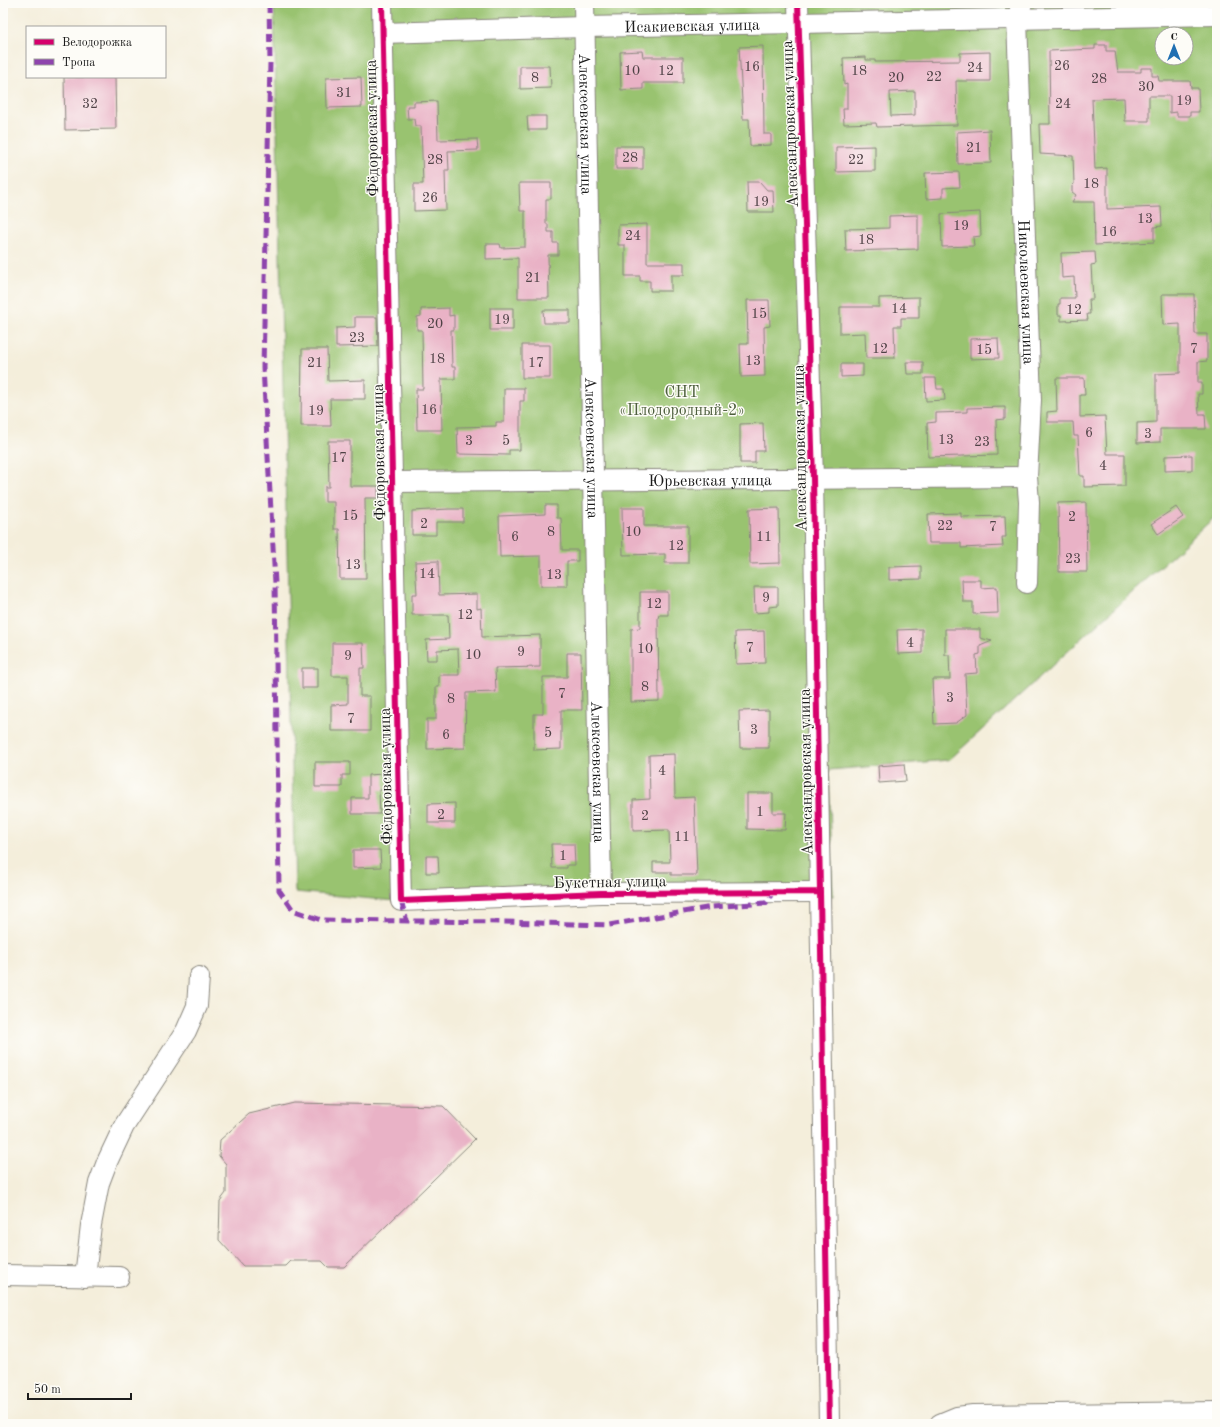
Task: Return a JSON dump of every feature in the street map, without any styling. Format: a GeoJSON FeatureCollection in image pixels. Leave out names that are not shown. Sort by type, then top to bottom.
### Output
{"type":"FeatureCollection","features":[{"type":"Feature","properties":{"kind":"street","name":"Фёдоровская улица"},"geometry":{"type":"LineString","coordinates":[[382,3],[401,901]]}},
{"type":"Feature","properties":{"kind":"street","name":"Алексеевская улица"},"geometry":{"type":"LineString","coordinates":[[584,3],[601,893]]}},
{"type":"Feature","properties":{"kind":"street","name":"Александровская улица"},"geometry":{"type":"LineString","coordinates":[[798,3],[813,478],[829,1424]]}},
{"type":"Feature","properties":{"kind":"street","name":"Исакиевская улица"},"geometry":{"type":"LineString","coordinates":[[382,33],[584,27],[799,24],[1020,11],[1217,15]]}},
{"type":"Feature","properties":{"kind":"street","name":"Николаевская улица"},"geometry":{"type":"LineString","coordinates":[[1020,11],[1031,400],[1026,583]]}},
{"type":"Feature","properties":{"kind":"street","name":"Юрьевская улица"},"geometry":{"type":"LineString","coordinates":[[392,482],[593,482],[813,478],[1028,477]]}},
{"type":"Feature","properties":{"kind":"street","name":"Букетная улица"},"geometry":{"type":"LineString","coordinates":[[401,901],[601,893],[820,892]]}},
{"type":"Feature","properties":{"kind":"street"},"geometry":{"type":"LineString","coordinates":[[85,1277],[91,1225],[99,1183],[124,1126],[186,1031],[197,1006],[199,977]]}},
{"type":"Feature","properties":{"kind":"street"},"geometry":{"type":"LineString","coordinates":[[3,1275],[120,1277]]}},
{"type":"Feature","properties":{"kind":"street"},"geometry":{"type":"LineString","coordinates":[[940,1424],[958,1417],[973,1415],[1217,1412]]}},
{"type":"Feature","properties":{"kind":"green space","name":"СНТ «Плодородный-2»"},"geometry":{"type":"Polygon","coordinates":[[[274,3],[1217,3],[1217,515],[949,760],[829,770],[833,896],[418,903],[295,892],[274,3]]]}},
{"type":"Feature","properties":{"kind":"building"},"geometry":{"type":"Polygon","coordinates":[[[1095,45],[1106,45],[1106,51],[1115,51],[1118,72],[1141,72],[1141,68],[1152,68],[1152,76],[1158,76],[1159,81],[1190,81],[1191,88],[1198,88],[1199,112],[1190,112],[1190,116],[1177,116],[1177,112],[1170,113],[1170,96],[1149,96],[1149,121],[1125,121],[1124,98],[1092,99],[1095,169],[1107,168],[1107,209],[1161,207],[1162,226],[1154,227],[1154,242],[1095,245],[1094,202],[1072,202],[1076,195],[1072,192],[1072,186],[1074,184],[1073,156],[1040,154],[1039,124],[1050,124],[1049,51],[1095,49],[1095,45]]]}},
{"type":"Feature","properties":{"kind":"building"},"geometry":{"type":"Polygon","coordinates":[[[763,46],[764,134],[771,134],[771,145],[750,146],[749,119],[743,119],[739,47],[763,46]]]}},
{"type":"Feature","properties":{"kind":"building"},"geometry":{"type":"Polygon","coordinates":[[[642,51],[643,57],[683,57],[683,83],[643,83],[643,89],[621,90],[620,52],[642,51]]]}},
{"type":"Feature","properties":{"kind":"building"},"geometry":{"type":"Polygon","coordinates":[[[990,52],[990,81],[956,81],[957,125],[877,127],[876,123],[844,124],[843,109],[847,109],[847,84],[844,85],[843,58],[866,57],[866,60],[875,60],[875,62],[960,61],[960,53],[990,52]],[[915,91],[890,92],[891,116],[915,115],[915,91]]]}},
{"type":"Feature","properties":{"kind":"building"},"geometry":{"type":"Polygon","coordinates":[[[520,66],[550,66],[551,88],[520,89],[520,66]]]}},
{"type":"Feature","properties":{"kind":"building"},"geometry":{"type":"Polygon","coordinates":[[[361,77],[362,107],[327,108],[326,78],[361,77]]]}},
{"type":"Feature","properties":{"kind":"building"},"geometry":{"type":"Polygon","coordinates":[[[64,78],[115,78],[116,129],[65,130],[64,78]]]}},
{"type":"Feature","properties":{"kind":"building"},"geometry":{"type":"Polygon","coordinates":[[[437,101],[438,140],[477,139],[478,150],[448,151],[449,170],[445,170],[446,210],[414,211],[414,184],[423,184],[421,126],[415,126],[414,119],[408,119],[407,106],[414,106],[414,102],[437,101]]]}},
{"type":"Feature","properties":{"kind":"building"},"geometry":{"type":"Polygon","coordinates":[[[527,116],[546,116],[546,130],[528,130],[527,116]]]}},
{"type":"Feature","properties":{"kind":"building"},"geometry":{"type":"Polygon","coordinates":[[[990,130],[991,163],[958,164],[957,132],[990,130]]]}},
{"type":"Feature","properties":{"kind":"building"},"geometry":{"type":"Polygon","coordinates":[[[616,146],[643,146],[643,169],[616,169],[616,146]]]}},
{"type":"Feature","properties":{"kind":"building"},"geometry":{"type":"Polygon","coordinates":[[[875,146],[875,171],[836,172],[836,147],[875,146]]]}},
{"type":"Feature","properties":{"kind":"building"},"geometry":{"type":"Polygon","coordinates":[[[959,172],[960,187],[943,188],[943,198],[926,199],[925,173],[959,172]]]}},
{"type":"Feature","properties":{"kind":"building"},"geometry":{"type":"Polygon","coordinates":[[[747,182],[760,182],[767,190],[773,190],[774,212],[748,212],[747,182]]]}},
{"type":"Feature","properties":{"kind":"building"},"geometry":{"type":"Polygon","coordinates":[[[519,183],[551,183],[551,199],[546,199],[546,224],[548,224],[548,232],[553,232],[553,243],[558,243],[558,255],[548,255],[549,298],[518,298],[518,258],[486,259],[486,244],[500,244],[501,248],[525,247],[525,211],[520,211],[519,183]]]}},
{"type":"Feature","properties":{"kind":"building"},"geometry":{"type":"Polygon","coordinates":[[[980,212],[981,236],[973,237],[974,246],[942,247],[941,214],[980,212]]]}},
{"type":"Feature","properties":{"kind":"building"},"geometry":{"type":"Polygon","coordinates":[[[918,215],[918,249],[846,251],[845,229],[889,228],[889,216],[918,215]]]}},
{"type":"Feature","properties":{"kind":"building"},"geometry":{"type":"Polygon","coordinates":[[[647,224],[647,263],[684,263],[684,275],[671,275],[671,291],[650,291],[650,281],[640,281],[640,276],[625,276],[625,245],[618,245],[618,225],[647,224]]]}},
{"type":"Feature","properties":{"kind":"building"},"geometry":{"type":"Polygon","coordinates":[[[1095,252],[1096,264],[1091,265],[1093,299],[1089,299],[1090,314],[1087,314],[1088,320],[1061,321],[1061,315],[1058,315],[1058,304],[1060,304],[1060,298],[1075,298],[1074,277],[1062,278],[1061,253],[1095,252]]]}},
{"type":"Feature","properties":{"kind":"building"},"geometry":{"type":"Polygon","coordinates":[[[1162,294],[1194,294],[1195,334],[1207,334],[1207,361],[1198,362],[1198,383],[1202,383],[1202,394],[1198,394],[1199,414],[1205,414],[1206,429],[1160,429],[1160,442],[1137,443],[1137,423],[1156,422],[1156,374],[1180,373],[1180,324],[1163,325],[1162,294]]]}},
{"type":"Feature","properties":{"kind":"building"},"geometry":{"type":"Polygon","coordinates":[[[919,297],[919,318],[901,318],[901,326],[894,326],[895,358],[866,358],[865,333],[840,334],[840,307],[879,307],[879,298],[919,297]]]}},
{"type":"Feature","properties":{"kind":"building"},"geometry":{"type":"Polygon","coordinates":[[[747,300],[769,300],[770,326],[764,327],[765,376],[741,377],[740,344],[748,344],[747,300]]]}},
{"type":"Feature","properties":{"kind":"building"},"geometry":{"type":"Polygon","coordinates":[[[449,308],[449,316],[454,315],[454,330],[451,330],[452,367],[455,367],[455,379],[441,379],[442,430],[417,430],[416,389],[423,389],[422,330],[417,330],[417,317],[421,316],[421,309],[449,308]]]}},
{"type":"Feature","properties":{"kind":"building"},"geometry":{"type":"Polygon","coordinates":[[[490,308],[513,308],[513,330],[490,330],[490,308]]]}},
{"type":"Feature","properties":{"kind":"building"},"geometry":{"type":"Polygon","coordinates":[[[543,310],[570,310],[570,323],[544,323],[543,310]]]}},
{"type":"Feature","properties":{"kind":"building"},"geometry":{"type":"Polygon","coordinates":[[[355,317],[377,317],[378,346],[336,347],[336,328],[355,327],[355,317]]]}},
{"type":"Feature","properties":{"kind":"building"},"geometry":{"type":"Polygon","coordinates":[[[998,338],[999,358],[970,359],[970,339],[998,338]]]}},
{"type":"Feature","properties":{"kind":"building"},"geometry":{"type":"Polygon","coordinates":[[[522,345],[550,345],[550,378],[522,378],[522,345]]]}},
{"type":"Feature","properties":{"kind":"building"},"geometry":{"type":"Polygon","coordinates":[[[302,349],[327,349],[328,381],[365,380],[365,399],[330,399],[331,426],[301,426],[302,349]]]}},
{"type":"Feature","properties":{"kind":"building"},"geometry":{"type":"Polygon","coordinates":[[[906,362],[923,362],[923,374],[907,374],[906,362]]]}},
{"type":"Feature","properties":{"kind":"building"},"geometry":{"type":"Polygon","coordinates":[[[841,364],[863,364],[863,376],[841,377],[841,364]]]}},
{"type":"Feature","properties":{"kind":"building"},"geometry":{"type":"Polygon","coordinates":[[[925,378],[936,378],[937,389],[944,389],[945,400],[926,401],[925,378]]]}},
{"type":"Feature","properties":{"kind":"building"},"geometry":{"type":"Polygon","coordinates":[[[1056,378],[1084,378],[1085,395],[1080,395],[1080,417],[1105,416],[1107,454],[1125,454],[1125,486],[1084,487],[1084,476],[1080,476],[1078,436],[1074,436],[1073,422],[1047,422],[1047,412],[1057,411],[1056,378]]]}},
{"type":"Feature","properties":{"kind":"building"},"geometry":{"type":"Polygon","coordinates":[[[504,388],[524,388],[524,401],[520,401],[520,450],[509,450],[509,455],[458,454],[457,427],[496,426],[496,422],[504,422],[504,388]]]}},
{"type":"Feature","properties":{"kind":"building"},"geometry":{"type":"Polygon","coordinates":[[[1005,407],[1005,419],[996,420],[997,455],[928,457],[927,423],[936,422],[936,413],[967,412],[967,408],[1005,407]]]}},
{"type":"Feature","properties":{"kind":"building"},"geometry":{"type":"Polygon","coordinates":[[[763,423],[764,451],[755,451],[755,463],[740,463],[740,424],[763,423]]]}},
{"type":"Feature","properties":{"kind":"building"},"geometry":{"type":"Polygon","coordinates":[[[328,441],[350,441],[350,486],[378,486],[378,498],[365,498],[366,579],[340,579],[339,529],[334,529],[334,502],[325,502],[325,487],[329,487],[328,441]]]}},
{"type":"Feature","properties":{"kind":"building"},"geometry":{"type":"Polygon","coordinates":[[[1192,455],[1192,470],[1165,471],[1165,456],[1192,455]]]}},
{"type":"Feature","properties":{"kind":"building"},"geometry":{"type":"Polygon","coordinates":[[[1086,502],[1087,572],[1059,572],[1058,503],[1086,502]]]}},
{"type":"Feature","properties":{"kind":"building"},"geometry":{"type":"Polygon","coordinates":[[[545,505],[557,505],[557,518],[561,518],[562,550],[578,550],[578,561],[567,561],[567,586],[541,586],[541,556],[500,557],[499,516],[545,514],[545,505]]]}},
{"type":"Feature","properties":{"kind":"building"},"geometry":{"type":"Polygon","coordinates":[[[1176,507],[1183,517],[1158,534],[1151,524],[1176,507]]]}},
{"type":"Feature","properties":{"kind":"building"},"geometry":{"type":"Polygon","coordinates":[[[622,508],[644,508],[644,526],[688,526],[688,563],[665,563],[665,554],[623,555],[622,508]]]}},
{"type":"Feature","properties":{"kind":"building"},"geometry":{"type":"Polygon","coordinates":[[[779,508],[780,563],[750,564],[749,509],[779,508]]]}},
{"type":"Feature","properties":{"kind":"building"},"geometry":{"type":"Polygon","coordinates":[[[463,509],[463,522],[436,522],[436,535],[412,535],[412,511],[463,509]]]}},
{"type":"Feature","properties":{"kind":"building"},"geometry":{"type":"Polygon","coordinates":[[[961,513],[961,517],[1005,516],[1006,537],[1002,537],[1003,546],[961,548],[961,543],[929,543],[928,514],[961,513]]]}},
{"type":"Feature","properties":{"kind":"building"},"geometry":{"type":"Polygon","coordinates":[[[438,561],[439,595],[477,594],[477,609],[481,608],[482,637],[540,635],[540,667],[495,668],[496,692],[466,693],[465,748],[427,749],[427,719],[436,719],[436,686],[439,686],[439,675],[459,675],[458,649],[437,650],[437,660],[427,660],[426,640],[449,639],[448,615],[412,615],[412,594],[417,594],[415,562],[438,561]]]}},
{"type":"Feature","properties":{"kind":"building"},"geometry":{"type":"Polygon","coordinates":[[[921,566],[921,579],[889,580],[889,567],[921,566]]]}},
{"type":"Feature","properties":{"kind":"building"},"geometry":{"type":"Polygon","coordinates":[[[962,580],[981,580],[981,588],[997,587],[998,613],[973,614],[973,602],[963,602],[962,580]]]}},
{"type":"Feature","properties":{"kind":"building"},"geometry":{"type":"Polygon","coordinates":[[[754,587],[778,587],[778,606],[769,607],[769,612],[755,613],[754,587]]]}},
{"type":"Feature","properties":{"kind":"building"},"geometry":{"type":"Polygon","coordinates":[[[640,592],[668,592],[668,615],[659,615],[658,618],[659,701],[631,702],[631,629],[640,628],[640,592]]]}},
{"type":"Feature","properties":{"kind":"building"},"geometry":{"type":"Polygon","coordinates":[[[922,629],[922,653],[898,654],[897,630],[922,629]]]}},
{"type":"Feature","properties":{"kind":"building"},"geometry":{"type":"Polygon","coordinates":[[[945,629],[980,629],[980,638],[992,641],[980,646],[980,654],[976,655],[977,673],[965,674],[967,715],[956,723],[934,724],[932,679],[950,679],[949,655],[945,655],[945,629]]]}},
{"type":"Feature","properties":{"kind":"building"},"geometry":{"type":"Polygon","coordinates":[[[764,631],[765,663],[736,664],[735,632],[764,631]]]}},
{"type":"Feature","properties":{"kind":"building"},"geometry":{"type":"Polygon","coordinates":[[[332,643],[363,643],[364,668],[360,668],[360,696],[370,696],[370,731],[331,731],[331,705],[348,704],[348,676],[332,676],[332,643]]]}},
{"type":"Feature","properties":{"kind":"building"},"geometry":{"type":"Polygon","coordinates":[[[567,653],[581,653],[582,710],[561,710],[561,749],[534,750],[534,714],[543,714],[543,677],[567,677],[567,653]]]}},
{"type":"Feature","properties":{"kind":"building"},"geometry":{"type":"Polygon","coordinates":[[[302,668],[318,668],[318,688],[302,688],[302,668]]]}},
{"type":"Feature","properties":{"kind":"building"},"geometry":{"type":"Polygon","coordinates":[[[769,710],[769,748],[740,748],[739,711],[769,710]]]}},
{"type":"Feature","properties":{"kind":"building"},"geometry":{"type":"Polygon","coordinates":[[[674,754],[675,798],[694,797],[697,875],[671,875],[671,872],[653,872],[653,862],[670,862],[669,830],[633,831],[633,800],[650,799],[649,755],[674,754]]]}},
{"type":"Feature","properties":{"kind":"building"},"geometry":{"type":"Polygon","coordinates":[[[315,762],[350,762],[350,775],[342,775],[342,787],[315,787],[315,762]]]}},
{"type":"Feature","properties":{"kind":"building"},"geometry":{"type":"Polygon","coordinates":[[[904,764],[906,781],[879,783],[878,766],[904,764]]]}},
{"type":"Feature","properties":{"kind":"building"},"geometry":{"type":"Polygon","coordinates":[[[384,774],[384,790],[379,790],[380,814],[352,814],[352,798],[368,798],[368,775],[384,774]]]}},
{"type":"Feature","properties":{"kind":"building"},"geometry":{"type":"Polygon","coordinates":[[[747,793],[773,793],[773,813],[786,813],[785,830],[747,829],[747,793]]]}},
{"type":"Feature","properties":{"kind":"building"},"geometry":{"type":"Polygon","coordinates":[[[455,803],[455,823],[428,823],[428,804],[455,803]]]}},
{"type":"Feature","properties":{"kind":"building"},"geometry":{"type":"Polygon","coordinates":[[[551,844],[574,844],[575,865],[567,865],[567,868],[552,868],[551,844]]]}},
{"type":"Feature","properties":{"kind":"building"},"geometry":{"type":"Polygon","coordinates":[[[353,850],[380,850],[381,867],[353,868],[353,850]]]}},
{"type":"Feature","properties":{"kind":"building"},"geometry":{"type":"Polygon","coordinates":[[[426,856],[438,856],[439,873],[426,873],[426,856]]]}},
{"type":"Feature","properties":{"kind":"building"},"geometry":{"type":"Polygon","coordinates":[[[295,1103],[443,1106],[475,1139],[344,1267],[328,1267],[322,1261],[290,1261],[285,1266],[243,1266],[219,1240],[220,1201],[226,1193],[226,1164],[219,1156],[220,1140],[249,1114],[295,1103]]]}},
{"type":"Feature","properties":{"kind":"marked path"},"geometry":{"type":"LineString","coordinates":[[269,3],[270,63],[263,367],[275,583],[279,890],[293,910],[321,920],[609,925],[712,907],[766,903],[773,892]]}},
{"type":"Feature","properties":{"kind":"marked path"},"geometry":{"type":"LineString","coordinates":[[401,901],[407,921]]}},
{"type":"Feature","properties":{"kind":"cycle path"},"geometry":{"type":"LineString","coordinates":[[382,3],[401,901],[601,893],[820,892]]}},
{"type":"Feature","properties":{"kind":"cycle path"},"geometry":{"type":"LineString","coordinates":[[798,3],[813,478],[829,1424]]}}]}
